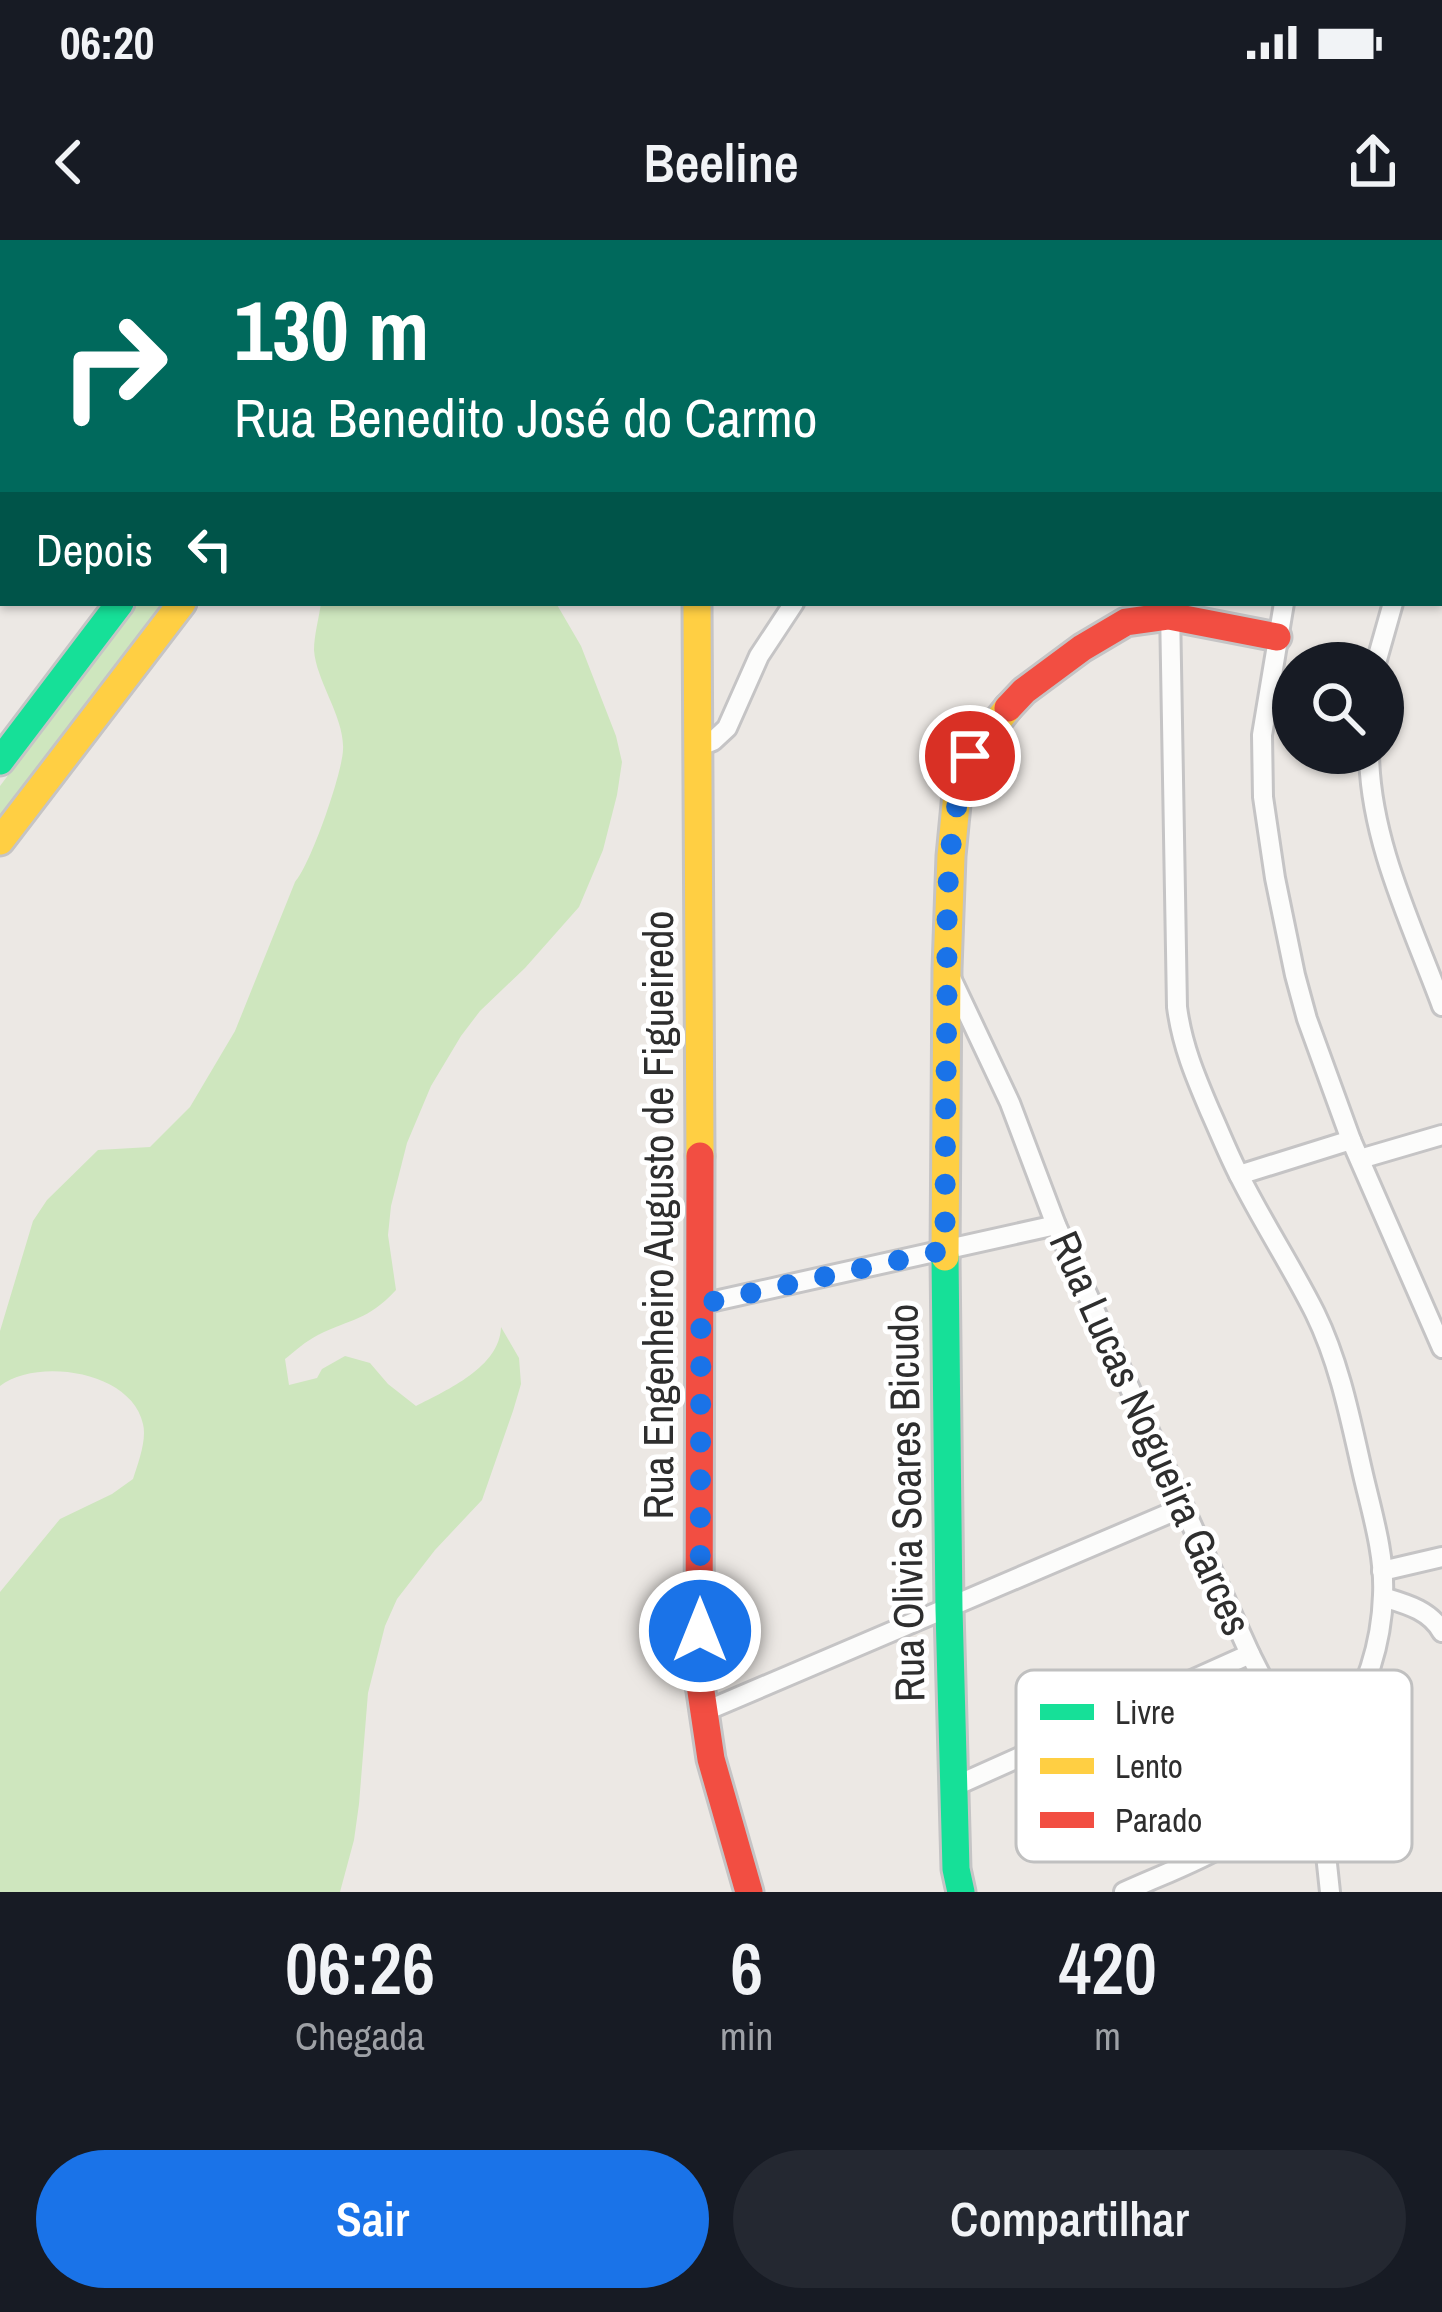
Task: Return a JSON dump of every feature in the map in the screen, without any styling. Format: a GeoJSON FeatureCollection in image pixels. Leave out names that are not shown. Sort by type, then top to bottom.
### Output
{"type":"FeatureCollection","features":[{"type":"Feature","properties":{"kind":"main road"},"geometry":{"type":"LineString","coordinates":[[0,761],[118,606]]}},
{"type":"Feature","properties":{"kind":"main road"},"geometry":{"type":"LineString","coordinates":[[0,842],[180,606]]}},
{"type":"Feature","properties":{"kind":"main road","name":"Rua Engenheiro Augusto de Figueiredo"},"geometry":{"type":"LineString","coordinates":[[697,606],[701,1713],[749,1892]]}},
{"type":"Feature","properties":{"kind":"main road","name":"Rua Olivia Soares Bicudo"},"geometry":{"type":"LineString","coordinates":[[961,1892],[953,1787],[945,1250],[947,969],[957,794],[970,756],[996,720],[1082,648],[1126,622],[1170,609],[1276,637]]}},
{"type":"Feature","properties":{"kind":"street"},"geometry":{"type":"LineString","coordinates":[[698,747],[728,728],[759,656],[792,606]]}},
{"type":"Feature","properties":{"kind":"street"},"geometry":{"type":"LineString","coordinates":[[1283,606],[1262,735],[1266,817],[1295,975],[1351,1140],[1442,1348]]}},
{"type":"Feature","properties":{"kind":"street"},"geometry":{"type":"LineString","coordinates":[[1382,642],[1393,606]]}},
{"type":"Feature","properties":{"kind":"street"},"geometry":{"type":"LineString","coordinates":[[1170,609],[1177,1007],[1187,1059],[1239,1175],[1316,1315],[1337,1369],[1382,1570],[1383,1597],[1368,1670]]}},
{"type":"Feature","properties":{"kind":"street"},"geometry":{"type":"LineString","coordinates":[[1371,774],[1386,856],[1442,1006]]}},
{"type":"Feature","properties":{"kind":"street","name":"Rua Lucas Nogueira Garces"},"geometry":{"type":"LineString","coordinates":[[947,969],[1010,1103],[1056,1225],[1258,1670]]}},
{"type":"Feature","properties":{"kind":"street"},"geometry":{"type":"LineString","coordinates":[[946,1039],[982,1044]]}},
{"type":"Feature","properties":{"kind":"street"},"geometry":{"type":"LineString","coordinates":[[1360,1159],[1442,1135]]}},
{"type":"Feature","properties":{"kind":"street"},"geometry":{"type":"LineString","coordinates":[[1239,1175],[1351,1140]]}},
{"type":"Feature","properties":{"kind":"street"},"geometry":{"type":"LineString","coordinates":[[701,1304],[1056,1225]]}},
{"type":"Feature","properties":{"kind":"street"},"geometry":{"type":"LineString","coordinates":[[701,1713],[1184,1507]]}},
{"type":"Feature","properties":{"kind":"street"},"geometry":{"type":"LineString","coordinates":[[1382,1570],[1442,1557]]}},
{"type":"Feature","properties":{"kind":"street"},"geometry":{"type":"LineString","coordinates":[[1383,1597],[1416,1607],[1442,1632]]}},
{"type":"Feature","properties":{"kind":"street"},"geometry":{"type":"LineString","coordinates":[[1214,1670],[1250,1654]]}},
{"type":"Feature","properties":{"kind":"street"},"geometry":{"type":"LineString","coordinates":[[953,1787],[1016,1759]]}},
{"type":"Feature","properties":{"kind":"street"},"geometry":{"type":"LineString","coordinates":[[1124,1892],[1160,1884],[1197,1862]]}},
{"type":"Feature","properties":{"kind":"street","name":"Rua Lucas Nogueira Garces"},"geometry":{"type":"LineString","coordinates":[[1327,1862],[1330,1892]]}},
{"type":"Feature","properties":{"kind":"green space"},"geometry":{"type":"Polygon","coordinates":[[[135,606],[169,606],[0,828],[0,786],[135,606]]]}},
{"type":"Feature","properties":{"kind":"green space"},"geometry":{"type":"Polygon","coordinates":[[[320,606],[558,606],[581,646],[616,736],[622,762],[617,795],[603,850],[579,907],[461,1036],[431,1086],[407,1143],[388,1235],[396,1290],[368,1313],[314,1337],[285,1359],[289,1385],[317,1378],[322,1369],[345,1356],[370,1363],[416,1406],[482,1365],[492,1354],[501,1327],[519,1358],[521,1384],[482,1500],[397,1599],[385,1626],[368,1693],[354,1840],[340,1892],[0,1892],[0,1592],[60,1519],[133,1479],[144,1430],[135,1406],[121,1392],[81,1374],[36,1372],[0,1386],[0,1331],[33,1221],[47,1200],[98,1150],[150,1147],[190,1107],[235,1031],[317,839],[341,762],[340,725],[320,674],[314,650],[320,606]]]}},
{"type":"Feature","properties":{"kind":"traffic: fast"},"geometry":{"type":"LineString","coordinates":[[0,761],[118,606]]}},
{"type":"Feature","properties":{"kind":"traffic: fast"},"geometry":{"type":"LineString","coordinates":[[945,1257],[949,1609],[956,1869],[961,1892]]}},
{"type":"Feature","properties":{"kind":"traffic: slow"},"geometry":{"type":"LineString","coordinates":[[0,841],[180,606]]}},
{"type":"Feature","properties":{"kind":"traffic: slow"},"geometry":{"type":"LineString","coordinates":[[697,606],[700,1156]]}},
{"type":"Feature","properties":{"kind":"traffic: slow"},"geometry":{"type":"LineString","coordinates":[[945,1257],[947,969],[957,794],[970,756],[1008,708]]}},
{"type":"Feature","properties":{"kind":"traffic: jam"},"geometry":{"type":"LineString","coordinates":[[1008,708],[1082,648],[1126,622],[1169,616],[1277,637]]}},
{"type":"Feature","properties":{"kind":"traffic: jam"},"geometry":{"type":"LineString","coordinates":[[700,1156],[699,1678],[711,1759],[749,1892]]}},
{"type":"Feature","properties":{"kind":"route"},"geometry":{"type":"LineString","coordinates":[[700,1631],[701,1304],[945,1250],[951,856],[957,794],[970,756]]}}]}
